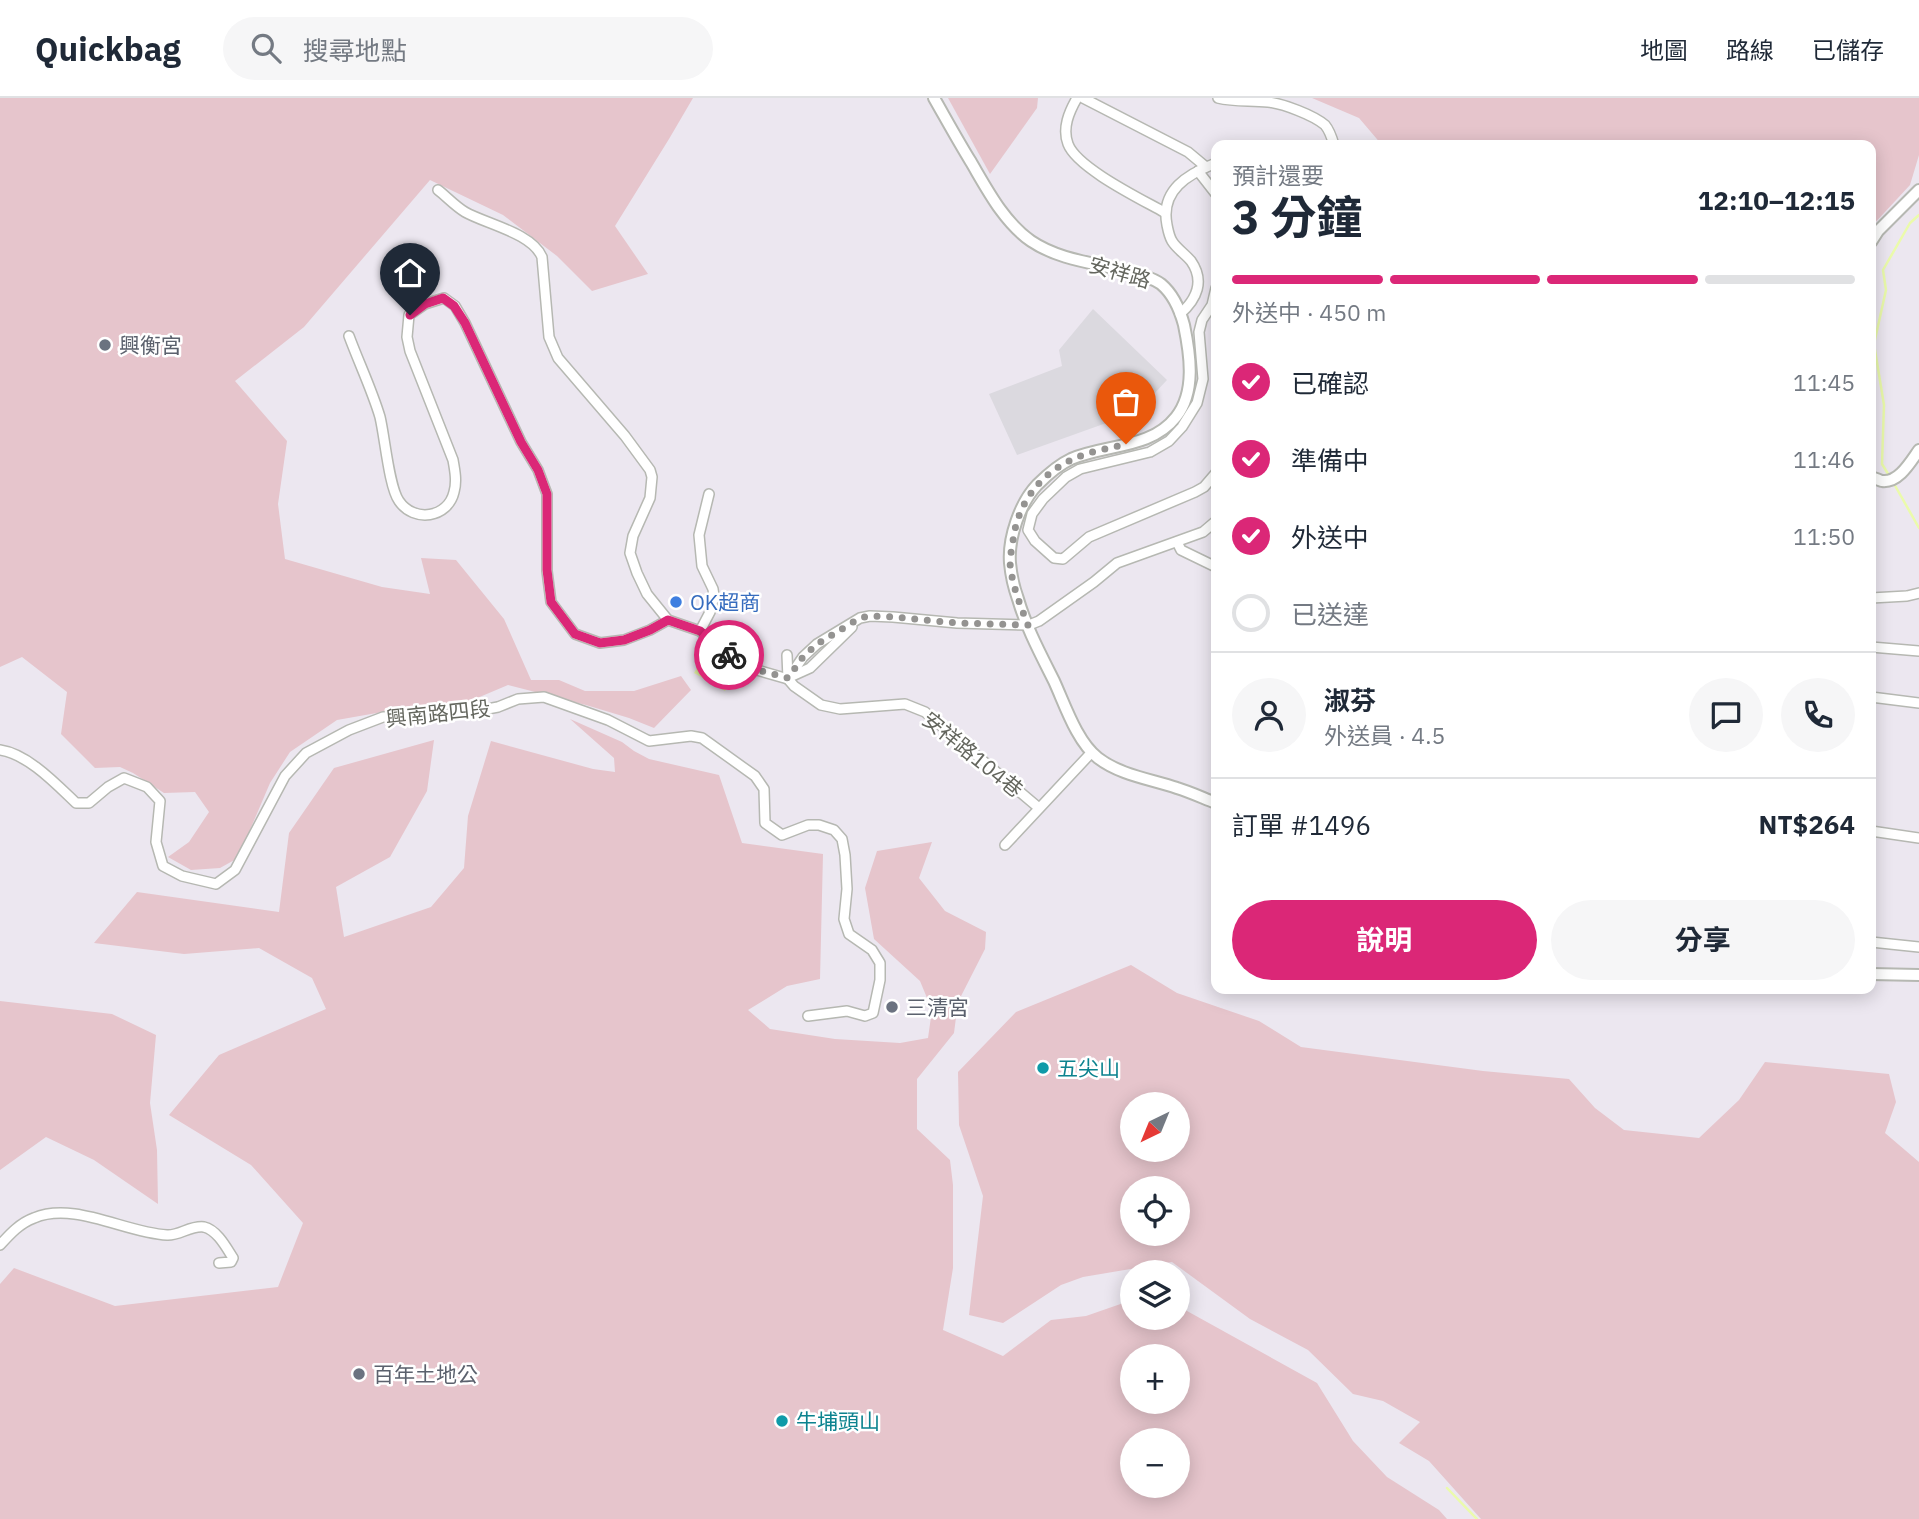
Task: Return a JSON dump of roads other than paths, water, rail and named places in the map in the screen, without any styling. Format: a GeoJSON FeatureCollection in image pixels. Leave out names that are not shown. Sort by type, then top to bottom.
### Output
{"type":"FeatureCollection","features":[{"type":"Feature","properties":{"kind":"street","name":"安祥路"},"geometry":{"type":"LineString","coordinates":[[934,98],[1002,213],[1016,229],[1034,243],[1060,255],[1145,276],[1169,292],[1180,314],[1189,352],[1190,374],[1183,407],[1156,436],[1071,459],[1041,481],[1026,500],[1015,524],[1010,561],[1018,600],[1028,625],[1081,738],[1091,752],[1119,771],[1211,801]]}},
{"type":"Feature","properties":{"kind":"street"},"geometry":{"type":"LineString","coordinates":[[1077,98],[1068,116],[1066,130],[1068,144],[1074,154],[1088,167],[1164,212]]}},
{"type":"Feature","properties":{"kind":"street"},"geometry":{"type":"LineString","coordinates":[[1083,98],[1188,152],[1211,185]]}},
{"type":"Feature","properties":{"kind":"street"},"geometry":{"type":"LineString","coordinates":[[1218,98],[1268,102],[1312,117],[1325,126],[1333,140]]}},
{"type":"Feature","properties":{"kind":"street"},"geometry":{"type":"LineString","coordinates":[[1180,314],[1195,297],[1199,277],[1190,260],[1172,242],[1164,212],[1172,190],[1211,165]]}},
{"type":"Feature","properties":{"kind":"street"},"geometry":{"type":"LineString","coordinates":[[438,190],[464,211],[518,235],[539,250],[542,257],[549,337],[558,358],[625,436],[650,470],[650,498],[633,536],[630,553],[647,594],[668,620],[700,631],[720,649],[750,668],[788,678]]}},
{"type":"Feature","properties":{"kind":"street"},"geometry":{"type":"LineString","coordinates":[[1876,234],[1919,190]]}},
{"type":"Feature","properties":{"kind":"street"},"geometry":{"type":"LineString","coordinates":[[349,337],[379,415],[398,501],[416,514],[428,516],[442,509],[454,495],[456,475],[453,460],[410,351],[408,325],[410,315],[425,304],[443,298],[454,306],[465,323],[521,442],[538,470],[547,494],[547,570],[551,602],[575,634],[600,643],[624,640],[668,620]]}},
{"type":"Feature","properties":{"kind":"street"},"geometry":{"type":"LineString","coordinates":[[1211,306],[1202,320],[1199,332],[1203,379],[1197,403],[1182,427],[1169,441],[1150,452],[1080,469],[1066,477],[1053,488],[1032,514],[1028,530],[1035,541],[1054,558],[1063,559],[1089,537],[1195,492],[1211,479]]}},
{"type":"Feature","properties":{"kind":"street"},"geometry":{"type":"LineString","coordinates":[[1876,479],[1888,481],[1898,476],[1919,450]]}},
{"type":"Feature","properties":{"kind":"street"},"geometry":{"type":"LineString","coordinates":[[700,631],[710,612],[714,596],[702,566],[698,535],[709,494]]}},
{"type":"Feature","properties":{"kind":"street"},"geometry":{"type":"LineString","coordinates":[[788,678],[803,657],[817,644],[860,618],[870,616],[1028,625],[1039,621],[1117,563],[1203,532],[1211,526]]}},
{"type":"Feature","properties":{"kind":"street"},"geometry":{"type":"LineString","coordinates":[[1177,541],[1181,550],[1211,565]]}},
{"type":"Feature","properties":{"kind":"street"},"geometry":{"type":"LineString","coordinates":[[1876,598],[1919,593]]}},
{"type":"Feature","properties":{"kind":"street"},"geometry":{"type":"LineString","coordinates":[[1876,647],[1919,651]]}},
{"type":"Feature","properties":{"kind":"street"},"geometry":{"type":"LineString","coordinates":[[787,655],[788,678]]}},
{"type":"Feature","properties":{"kind":"street","name":"安祥路104巷"},"geometry":{"type":"LineString","coordinates":[[788,678],[794,686],[821,705],[840,709],[905,704],[925,712],[1039,808]]}},
{"type":"Feature","properties":{"kind":"street","name":"興南路四段"},"geometry":{"type":"LineString","coordinates":[[0,750],[19,755],[49,777],[76,803],[89,803],[124,778],[147,787],[160,801],[156,842],[163,866],[181,876],[216,884],[235,870],[285,776],[306,753],[349,730],[383,717],[461,714],[498,707],[519,699],[544,697],[608,720],[649,741],[691,736],[702,738],[755,776],[764,789],[765,823],[782,835],[808,824],[818,825],[834,830],[842,839],[847,889],[844,919],[849,934],[872,950],[880,963],[880,980],[873,1013],[865,1016],[847,1011],[807,1016]]}},
{"type":"Feature","properties":{"kind":"street"},"geometry":{"type":"LineString","coordinates":[[1876,698],[1919,703]]}},
{"type":"Feature","properties":{"kind":"street","name":"安祥路104巷"},"geometry":{"type":"LineString","coordinates":[[1005,845],[1091,752]]}},
{"type":"Feature","properties":{"kind":"street"},"geometry":{"type":"LineString","coordinates":[[1876,832],[1919,838]]}},
{"type":"Feature","properties":{"kind":"street"},"geometry":{"type":"LineString","coordinates":[[1876,943],[1919,947]]}},
{"type":"Feature","properties":{"kind":"street"},"geometry":{"type":"LineString","coordinates":[[1876,974],[1919,975]]}},
{"type":"Feature","properties":{"kind":"street"},"geometry":{"type":"LineString","coordinates":[[0,1245],[17,1227],[35,1217],[56,1214],[85,1215],[170,1236],[190,1228],[204,1227],[216,1233],[233,1258],[231,1262],[219,1263]]}},
{"type":"Feature","properties":{"kind":"waterway"},"geometry":{"type":"LineString","coordinates":[[1876,335],[1886,290],[1883,270],[1910,223],[1919,215]]}},
{"type":"Feature","properties":{"kind":"waterway"},"geometry":{"type":"LineString","coordinates":[[1876,356],[1884,405],[1882,464],[1890,477]]}},
{"type":"Feature","properties":{"kind":"waterway"},"geometry":{"type":"LineString","coordinates":[[1893,482],[1919,528]]}},
{"type":"Feature","properties":{"kind":"waterway"},"geometry":{"type":"LineString","coordinates":[[1447,1488],[1477,1519]]}},
{"type":"Feature","properties":{"kind":"place","name":"興衡宮"},"geometry":{"type":"Point","coordinates":[105,345]}},
{"type":"Feature","properties":{"kind":"place","name":"OK超商"},"geometry":{"type":"Point","coordinates":[676,602]}},
{"type":"Feature","properties":{"kind":"place","name":"三清宮"},"geometry":{"type":"Point","coordinates":[892,1007]}},
{"type":"Feature","properties":{"kind":"place","name":"五尖山"},"geometry":{"type":"Point","coordinates":[1043,1068]}},
{"type":"Feature","properties":{"kind":"place","name":"百年土地公"},"geometry":{"type":"Point","coordinates":[359,1374]}},
{"type":"Feature","properties":{"kind":"place","name":"牛埔頭山"},"geometry":{"type":"Point","coordinates":[782,1421]}}]}
